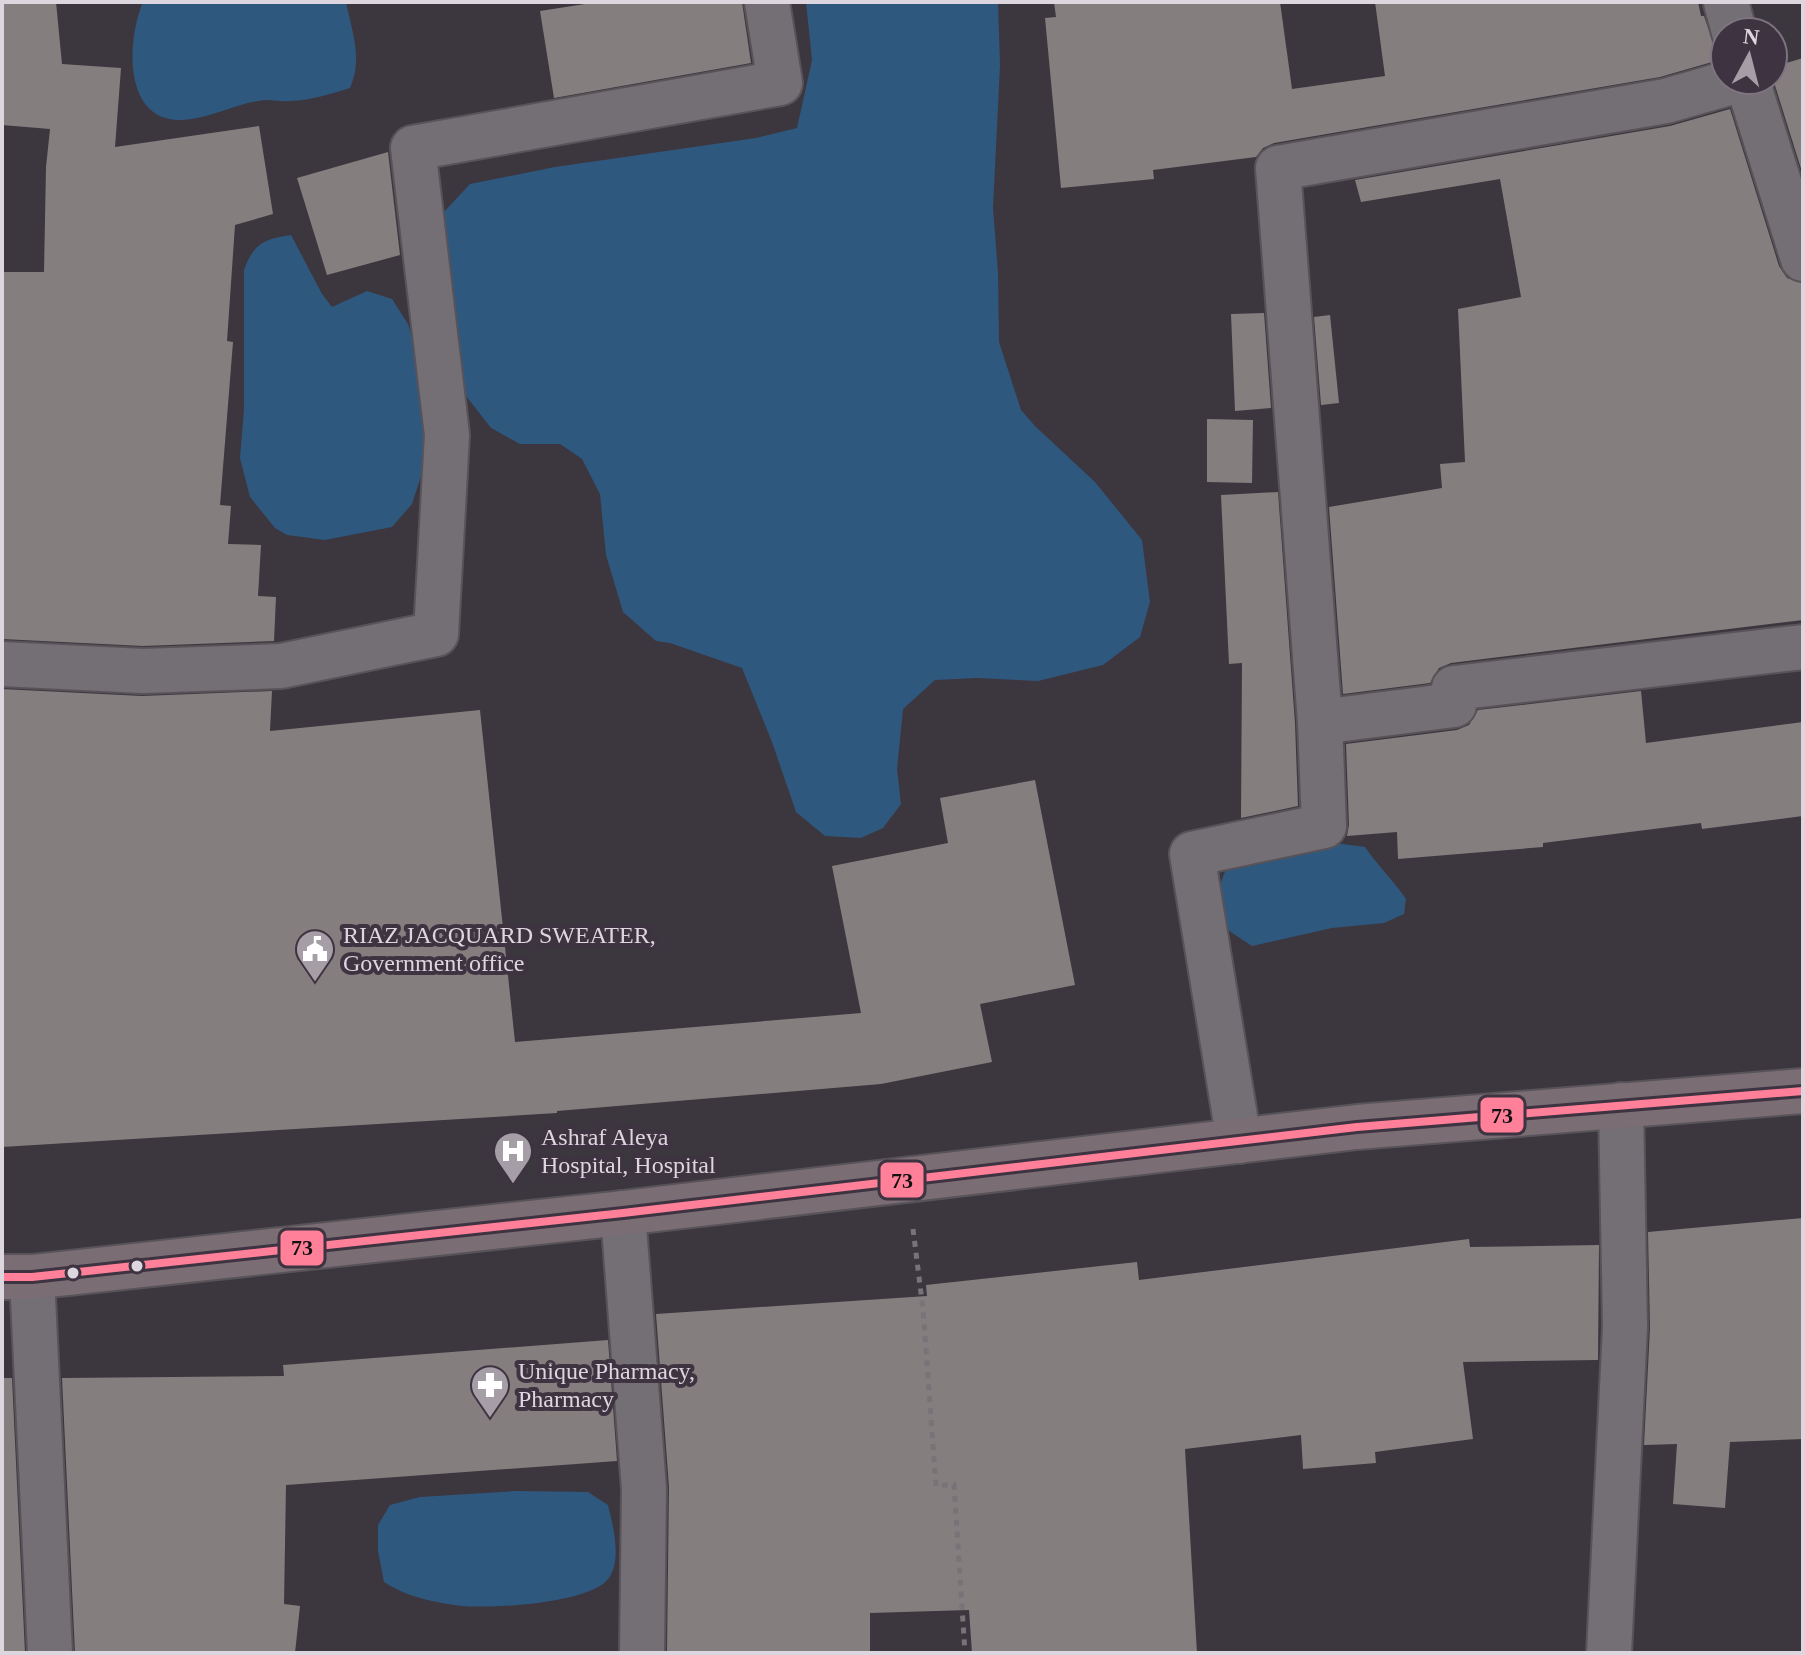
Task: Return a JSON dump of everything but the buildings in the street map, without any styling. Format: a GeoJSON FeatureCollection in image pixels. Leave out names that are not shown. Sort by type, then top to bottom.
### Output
{"type":"FeatureCollection","features":[{"type":"Feature","properties":{"kind":"highway"},"geometry":{"type":"LineString","coordinates":[[17,1277],[623,1213],[1357,1127],[1803,1091]]}},
{"type":"Feature","properties":{"kind":"street"},"geometry":{"type":"LineString","coordinates":[[2,664],[143,671],[281,666],[436,634],[447,435],[413,148],[780,83],[767,2]]}},
{"type":"Feature","properties":{"kind":"street"},"geometry":{"type":"LineString","coordinates":[[1239,1141],[1192,854],[1324,826],[1320,722],[1278,168],[1666,101],[1709,89]]}},
{"type":"Feature","properties":{"kind":"street"},"geometry":{"type":"LineString","coordinates":[[1752,96],[1803,256]]}},
{"type":"Feature","properties":{"kind":"street"},"geometry":{"type":"LineString","coordinates":[[1320,722],[1454,705],[1454,688],[1803,647]]}},
{"type":"Feature","properties":{"kind":"street"},"geometry":{"type":"LineString","coordinates":[[1609,1653],[1625,1327],[1621,1105]]}},
{"type":"Feature","properties":{"kind":"street"},"geometry":{"type":"LineString","coordinates":[[623,1213],[644,1489],[642,1653]]}},
{"type":"Feature","properties":{"kind":"street"},"geometry":{"type":"LineString","coordinates":[[17,1277],[50,1653]]}},
{"type":"Feature","properties":{"kind":"path"},"geometry":{"type":"LineString","coordinates":[[906,1180],[923,1309],[936,1486],[954,1484],[965,1653]]}},
{"type":"Feature","properties":{"kind":"water"},"geometry":{"type":"Polygon","coordinates":[[[143,2],[346,2],[356,56],[350,88],[306,99],[255,101],[193,119],[162,117],[148,108],[134,76],[134,36],[143,2]]]}},
{"type":"Feature","properties":{"kind":"water"},"geometry":{"type":"Polygon","coordinates":[[[806,2],[998,2],[1000,65],[993,208],[999,342],[1021,410],[1095,482],[1142,540],[1150,602],[1140,637],[1103,665],[1038,681],[977,678],[935,680],[903,709],[897,769],[901,804],[883,828],[861,838],[825,836],[796,812],[742,668],[656,641],[623,612],[606,555],[600,494],[582,459],[560,444],[520,444],[491,428],[466,396],[447,324],[439,250],[443,213],[470,184],[555,167],[756,138],[797,128],[812,60],[806,2]]]}},
{"type":"Feature","properties":{"kind":"water"},"geometry":{"type":"Polygon","coordinates":[[[291,235],[332,307],[367,291],[392,299],[408,324],[422,368],[427,422],[422,473],[412,504],[392,527],[325,540],[287,535],[275,528],[250,497],[240,458],[244,409],[244,270],[261,244],[291,235]]]}},
{"type":"Feature","properties":{"kind":"water"},"geometry":{"type":"Polygon","coordinates":[[[1335,843],[1365,847],[1406,899],[1404,914],[1384,923],[1332,928],[1252,946],[1223,927],[1220,891],[1232,858],[1335,843]]]}},
{"type":"Feature","properties":{"kind":"water"},"geometry":{"type":"Polygon","coordinates":[[[516,1491],[588,1492],[608,1505],[616,1552],[609,1578],[581,1594],[536,1603],[488,1607],[426,1600],[384,1582],[378,1551],[378,1525],[390,1505],[420,1497],[516,1491]]]}},
{"type":"Feature","properties":{"kind":"transit line","name":"73"},"geometry":{"type":"LineString","coordinates":[[2,1277],[32,1277],[623,1213],[1357,1127],[1803,1091]]}},
{"type":"Feature","properties":{"kind":"place","name":"RIAZ JACQUARD SWEATER, Government office"},"geometry":{"type":"Point","coordinates":[315,983]}},
{"type":"Feature","properties":{"kind":"place","name":"Ashraf Aleya Hospital, Hospital"},"geometry":{"type":"Point","coordinates":[513,1185]}},
{"type":"Feature","properties":{"kind":"place","name":"Unique Pharmacy, Pharmacy"},"geometry":{"type":"Point","coordinates":[490,1419]}}]}
